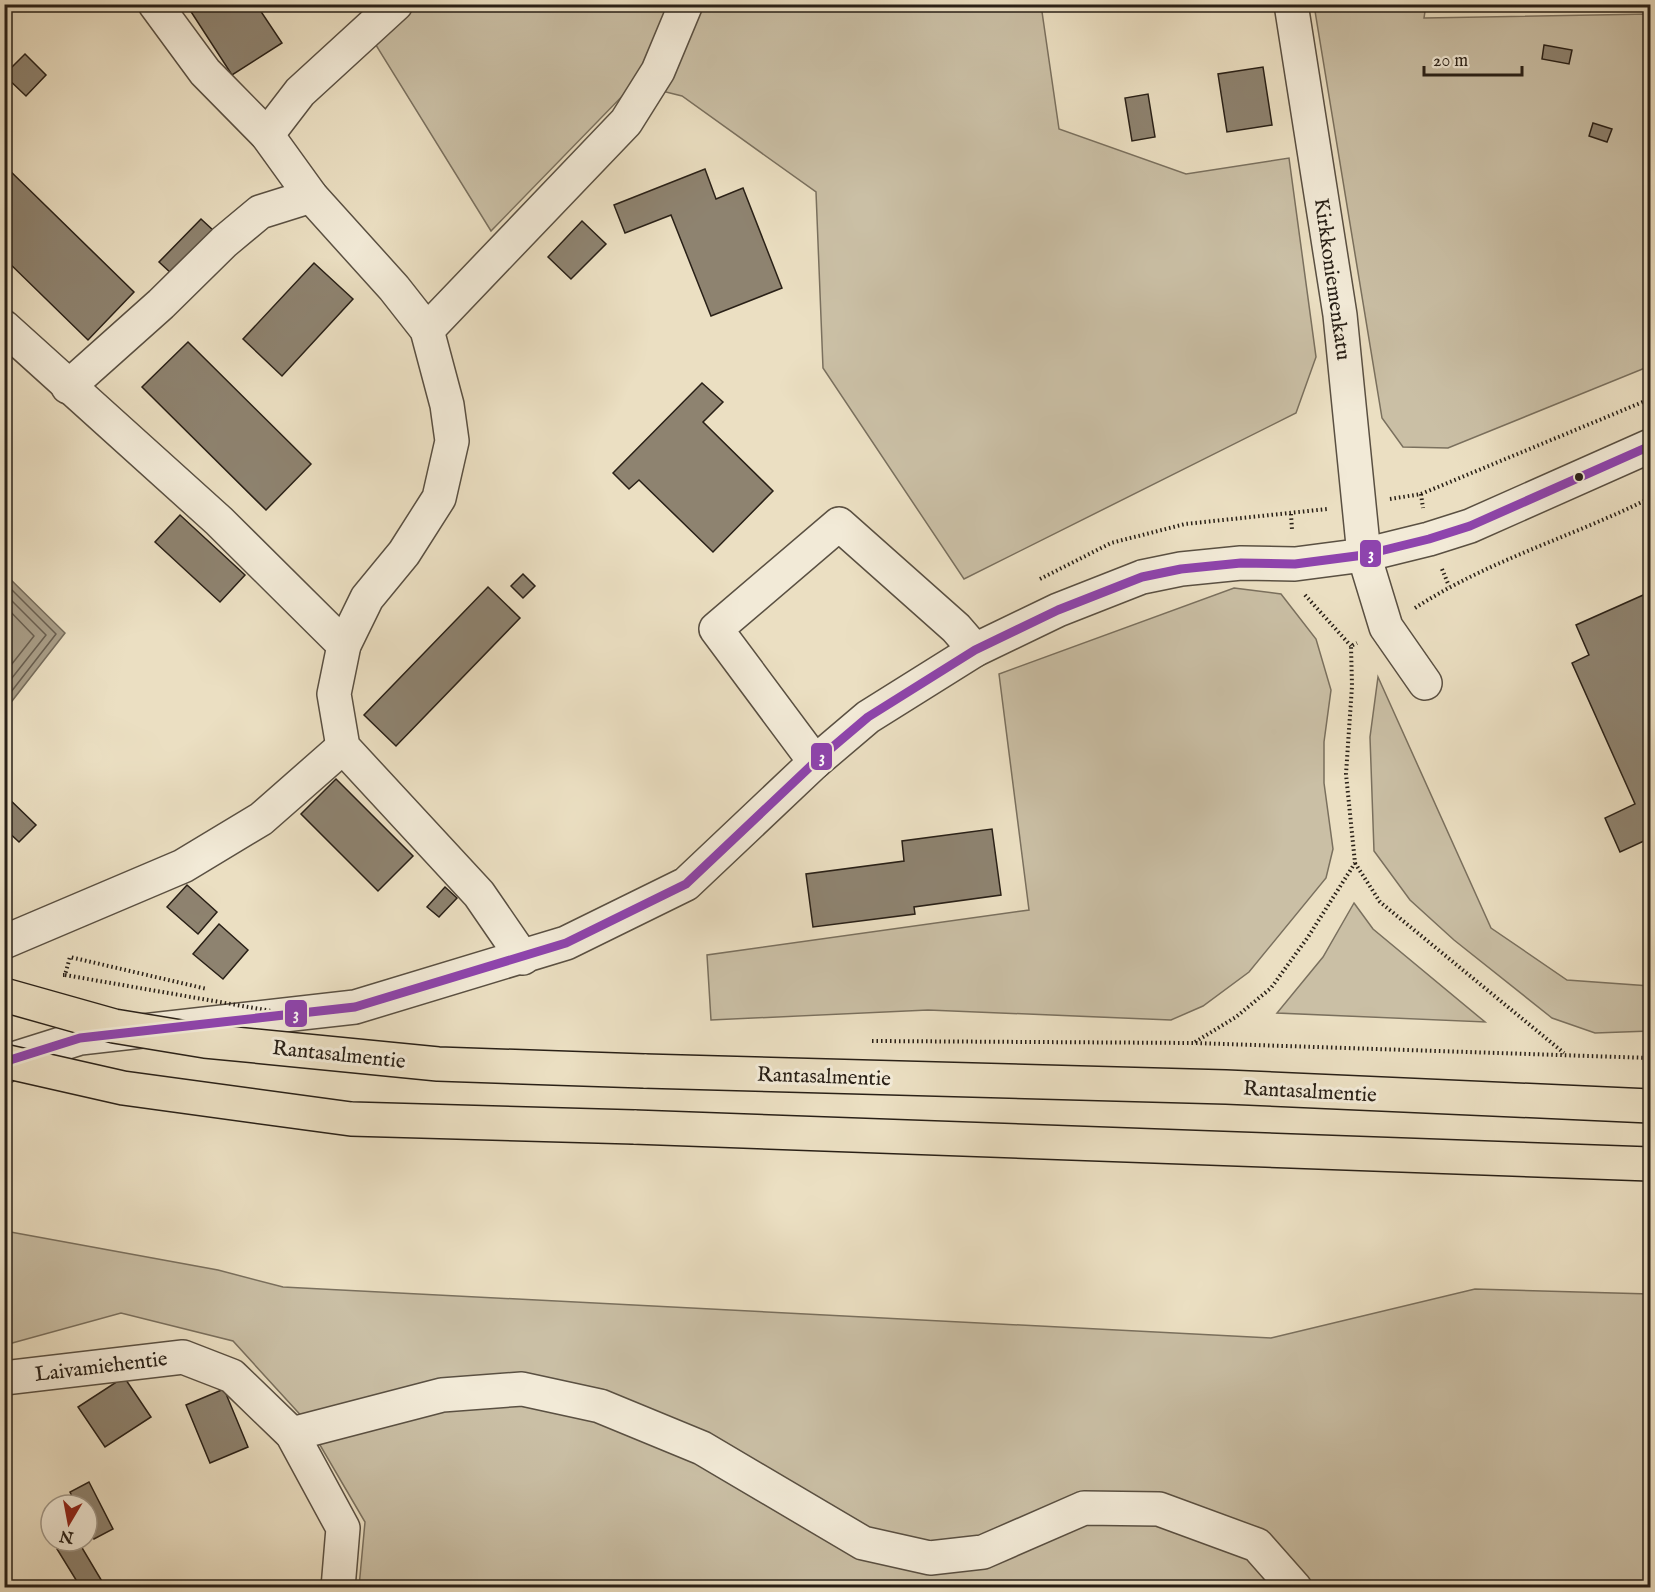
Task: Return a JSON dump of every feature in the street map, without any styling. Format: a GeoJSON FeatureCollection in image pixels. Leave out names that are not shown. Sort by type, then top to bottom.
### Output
{"type":"FeatureCollection","features":[{"type":"Feature","properties":{"kind":"highway","name":"Rantasalmentie"},"geometry":{"type":"LineString","coordinates":[[4,995],[114,1026],[205,1041],[438,1064],[1214,1087],[1650,1106]]}},
{"type":"Feature","properties":{"kind":"highway"},"geometry":{"type":"LineString","coordinates":[[4,1061],[123,1088],[351,1119],[634,1127],[1650,1164]]}},
{"type":"Feature","properties":{"kind":"street"},"geometry":{"type":"LineString","coordinates":[[155,4],[205,72],[267,135],[311,196],[394,288],[427,330],[447,405],[452,441],[439,498],[404,553],[367,598],[344,645],[334,694],[343,747],[479,894],[510,935],[523,958]]}},
{"type":"Feature","properties":{"kind":"street"},"geometry":{"type":"LineString","coordinates":[[267,135],[300,92],[396,4]]}},
{"type":"Feature","properties":{"kind":"street"},"geometry":{"type":"LineString","coordinates":[[427,330],[626,122],[658,71],[686,4]]}},
{"type":"Feature","properties":{"kind":"street","name":"Kirkkoniemenkatu"},"geometry":{"type":"LineString","coordinates":[[1291,4],[1340,315],[1364,555],[1386,627],[1425,683]]}},
{"type":"Feature","properties":{"kind":"street"},"geometry":{"type":"LineString","coordinates":[[68,387],[161,304],[224,242],[260,212],[311,196]]}},
{"type":"Feature","properties":{"kind":"street"},"geometry":{"type":"LineString","coordinates":[[4,327],[219,521],[344,645]]}},
{"type":"Feature","properties":{"kind":"street"},"geometry":{"type":"LineString","coordinates":[[4,1066],[10,1060],[80,1038],[355,1007],[523,958],[566,943],[686,884],[815,762],[868,717],[975,650],[1058,610],[1142,577],[1181,569],[1241,563],[1295,564],[1364,555],[1470,526],[1650,446]]}},
{"type":"Feature","properties":{"kind":"street"},"geometry":{"type":"LineString","coordinates":[[815,762],[716,629],[839,524],[956,628],[975,650]]}},
{"type":"Feature","properties":{"kind":"street"},"geometry":{"type":"LineString","coordinates":[[4,942],[183,867],[261,819],[343,747]]}},
{"type":"Feature","properties":{"kind":"street","name":"Laivamiehentie"},"geometry":{"type":"LineString","coordinates":[[4,1378],[183,1357],[232,1376],[292,1434],[344,1528],[338,1587]]}},
{"type":"Feature","properties":{"kind":"street"},"geometry":{"type":"LineString","coordinates":[[292,1434],[442,1395],[522,1389],[600,1406],[702,1448],[863,1543],[930,1558],[951,1556],[983,1552],[1084,1508],[1159,1509],[1257,1545],[1295,1587]]}},
{"type":"Feature","properties":{"kind":"path"},"geometry":{"type":"LineString","coordinates":[[1038,580],[1112,543],[1185,524],[1291,514],[1421,494],[1650,399]]}},
{"type":"Feature","properties":{"kind":"path"},"geometry":{"type":"LineString","coordinates":[[1565,1054],[1380,902],[1355,863],[1346,774],[1352,686],[1351,646],[1386,627],[1449,586],[1490,566],[1650,498]]}},
{"type":"Feature","properties":{"kind":"path"},"geometry":{"type":"LineString","coordinates":[[1194,1043],[1236,1017],[1271,988],[1308,937],[1355,863]]}},
{"type":"Feature","properties":{"kind":"path"},"geometry":{"type":"LineString","coordinates":[[214,990],[70,957],[65,975],[280,1012]]}},
{"type":"Feature","properties":{"kind":"path"},"geometry":{"type":"LineString","coordinates":[[871,1041],[1194,1043],[1650,1058]]}},
{"type":"Feature","properties":{"kind":"shaded area"},"geometry":{"type":"Polygon","coordinates":[[[1650,4],[1650,7],[1435,8],[1435,5],[1650,4]]]}},
{"type":"Feature","properties":{"kind":"shaded area"},"geometry":{"type":"Polygon","coordinates":[[[416,5],[1041,5],[1059,129],[1186,174],[1289,158],[1316,357],[1296,413],[964,579],[823,368],[816,192],[682,96],[634,84],[491,231],[374,42],[416,5]]]}},
{"type":"Feature","properties":{"kind":"shaded area"},"geometry":{"type":"Polygon","coordinates":[[[1314,5],[1426,5],[1424,18],[1650,14],[1650,366],[1448,448],[1403,447],[1382,418],[1314,5]]]}},
{"type":"Feature","properties":{"kind":"shaded area"},"geometry":{"type":"Polygon","coordinates":[[[1234,588],[1281,594],[1316,639],[1331,690],[1324,742],[1324,783],[1333,849],[1326,878],[1249,972],[1203,1006],[1171,1020],[928,1010],[711,1020],[707,955],[1029,910],[999,674],[1234,588]]]}},
{"type":"Feature","properties":{"kind":"shaded area"},"geometry":{"type":"Polygon","coordinates":[[[1378,677],[1491,928],[1567,980],[1650,986],[1650,1031],[1595,1033],[1552,1018],[1454,940],[1410,900],[1374,851],[1370,737],[1378,677]]]}},
{"type":"Feature","properties":{"kind":"shaded area"},"geometry":{"type":"Polygon","coordinates":[[[1354,903],[1373,929],[1485,1022],[1277,1013],[1323,957],[1354,903]]]}},
{"type":"Feature","properties":{"kind":"shaded area"},"geometry":{"type":"Polygon","coordinates":[[[5,1231],[218,1270],[283,1287],[1271,1338],[1475,1289],[1650,1294],[1650,1587],[359,1587],[365,1522],[306,1421],[233,1341],[121,1313],[5,1345],[5,1231]]]}},
{"type":"Feature","properties":{"kind":"water"},"geometry":{"type":"Polygon","coordinates":[[[5,574],[65,633],[5,710],[5,574]]]}},
{"type":"Feature","properties":{"kind":"building"},"geometry":{"type":"Polygon","coordinates":[[[186,4],[256,4],[282,43],[232,75],[186,4]]]}},
{"type":"Feature","properties":{"kind":"building"},"geometry":{"type":"Polygon","coordinates":[[[1544,45],[1572,50],[1569,64],[1542,59],[1544,45]]]}},
{"type":"Feature","properties":{"kind":"building"},"geometry":{"type":"Polygon","coordinates":[[[25,54],[46,75],[26,96],[4,75],[25,54]]]}},
{"type":"Feature","properties":{"kind":"building"},"geometry":{"type":"Polygon","coordinates":[[[1263,67],[1272,125],[1227,132],[1218,74],[1263,67]]]}},
{"type":"Feature","properties":{"kind":"building"},"geometry":{"type":"Polygon","coordinates":[[[1148,94],[1155,137],[1132,141],[1125,98],[1148,94]]]}},
{"type":"Feature","properties":{"kind":"building"},"geometry":{"type":"Polygon","coordinates":[[[1593,123],[1612,129],[1607,142],[1589,136],[1593,123]]]}},
{"type":"Feature","properties":{"kind":"building"},"geometry":{"type":"Polygon","coordinates":[[[4,165],[134,292],[88,340],[4,258],[4,165]]]}},
{"type":"Feature","properties":{"kind":"building"},"geometry":{"type":"Polygon","coordinates":[[[705,169],[716,199],[743,188],[782,288],[711,316],[671,215],[625,233],[614,205],[705,169]]]}},
{"type":"Feature","properties":{"kind":"building"},"geometry":{"type":"Polygon","coordinates":[[[201,219],[214,231],[172,274],[159,262],[201,219]]]}},
{"type":"Feature","properties":{"kind":"building"},"geometry":{"type":"Polygon","coordinates":[[[582,221],[606,244],[571,279],[548,257],[582,221]]]}},
{"type":"Feature","properties":{"kind":"building"},"geometry":{"type":"Polygon","coordinates":[[[314,263],[353,299],[282,376],[243,339],[314,263]]]}},
{"type":"Feature","properties":{"kind":"building"},"geometry":{"type":"Polygon","coordinates":[[[188,342],[311,464],[266,510],[142,387],[188,342]]]}},
{"type":"Feature","properties":{"kind":"building"},"geometry":{"type":"Polygon","coordinates":[[[702,383],[723,402],[703,422],[773,491],[713,552],[639,480],[629,489],[613,473],[702,383]]]}},
{"type":"Feature","properties":{"kind":"building"},"geometry":{"type":"Polygon","coordinates":[[[180,515],[245,575],[220,602],[155,542],[180,515]]]}},
{"type":"Feature","properties":{"kind":"building"},"geometry":{"type":"Polygon","coordinates":[[[523,574],[535,586],[523,598],[511,586],[523,574]]]}},
{"type":"Feature","properties":{"kind":"building"},"geometry":{"type":"Polygon","coordinates":[[[488,587],[520,618],[396,746],[364,715],[488,587]]]}},
{"type":"Feature","properties":{"kind":"building"},"geometry":{"type":"Polygon","coordinates":[[[1650,592],[1650,851],[1646,840],[1620,852],[1605,818],[1635,804],[1572,663],[1589,655],[1576,625],[1650,592]]]}},
{"type":"Feature","properties":{"kind":"building"},"geometry":{"type":"Polygon","coordinates":[[[336,779],[413,856],[378,891],[301,814],[336,779]]]}},
{"type":"Feature","properties":{"kind":"building"},"geometry":{"type":"Polygon","coordinates":[[[4,794],[36,825],[19,842],[4,828],[4,794]]]}},
{"type":"Feature","properties":{"kind":"building"},"geometry":{"type":"Polygon","coordinates":[[[992,829],[1001,895],[914,907],[915,914],[813,927],[806,874],[904,861],[902,841],[992,829]]]}},
{"type":"Feature","properties":{"kind":"building"},"geometry":{"type":"Polygon","coordinates":[[[187,885],[217,912],[198,934],[167,907],[187,885]]]}},
{"type":"Feature","properties":{"kind":"building"},"geometry":{"type":"Polygon","coordinates":[[[445,887],[457,898],[439,917],[427,907],[445,887]]]}},
{"type":"Feature","properties":{"kind":"building"},"geometry":{"type":"Polygon","coordinates":[[[219,924],[248,950],[223,979],[193,954],[219,924]]]}},
{"type":"Feature","properties":{"kind":"building"},"geometry":{"type":"Polygon","coordinates":[[[124,1377],[151,1417],[105,1447],[78,1407],[124,1377]]]}},
{"type":"Feature","properties":{"kind":"building"},"geometry":{"type":"Polygon","coordinates":[[[224,1389],[248,1447],[210,1463],[186,1405],[224,1389]]]}},
{"type":"Feature","properties":{"kind":"building"},"geometry":{"type":"Polygon","coordinates":[[[89,1482],[95,1493],[70,1493],[89,1482]]]}},
{"type":"Feature","properties":{"kind":"building"},"geometry":{"type":"Polygon","coordinates":[[[99,1502],[113,1529],[99,1536],[99,1502]]]}},
{"type":"Feature","properties":{"kind":"building"},"geometry":{"type":"Polygon","coordinates":[[[59,1553],[85,1553],[106,1588],[81,1588],[59,1553]]]}},
{"type":"Feature","properties":{"kind":"transit line","name":"3"},"geometry":{"type":"LineString","coordinates":[[4,1067],[10,1060],[80,1038],[355,1007],[566,943],[686,884],[815,762],[868,717],[975,650],[1058,610],[1142,577],[1181,569],[1241,563],[1295,564],[1364,555],[1429,539],[1470,526],[1650,446]]}}]}
